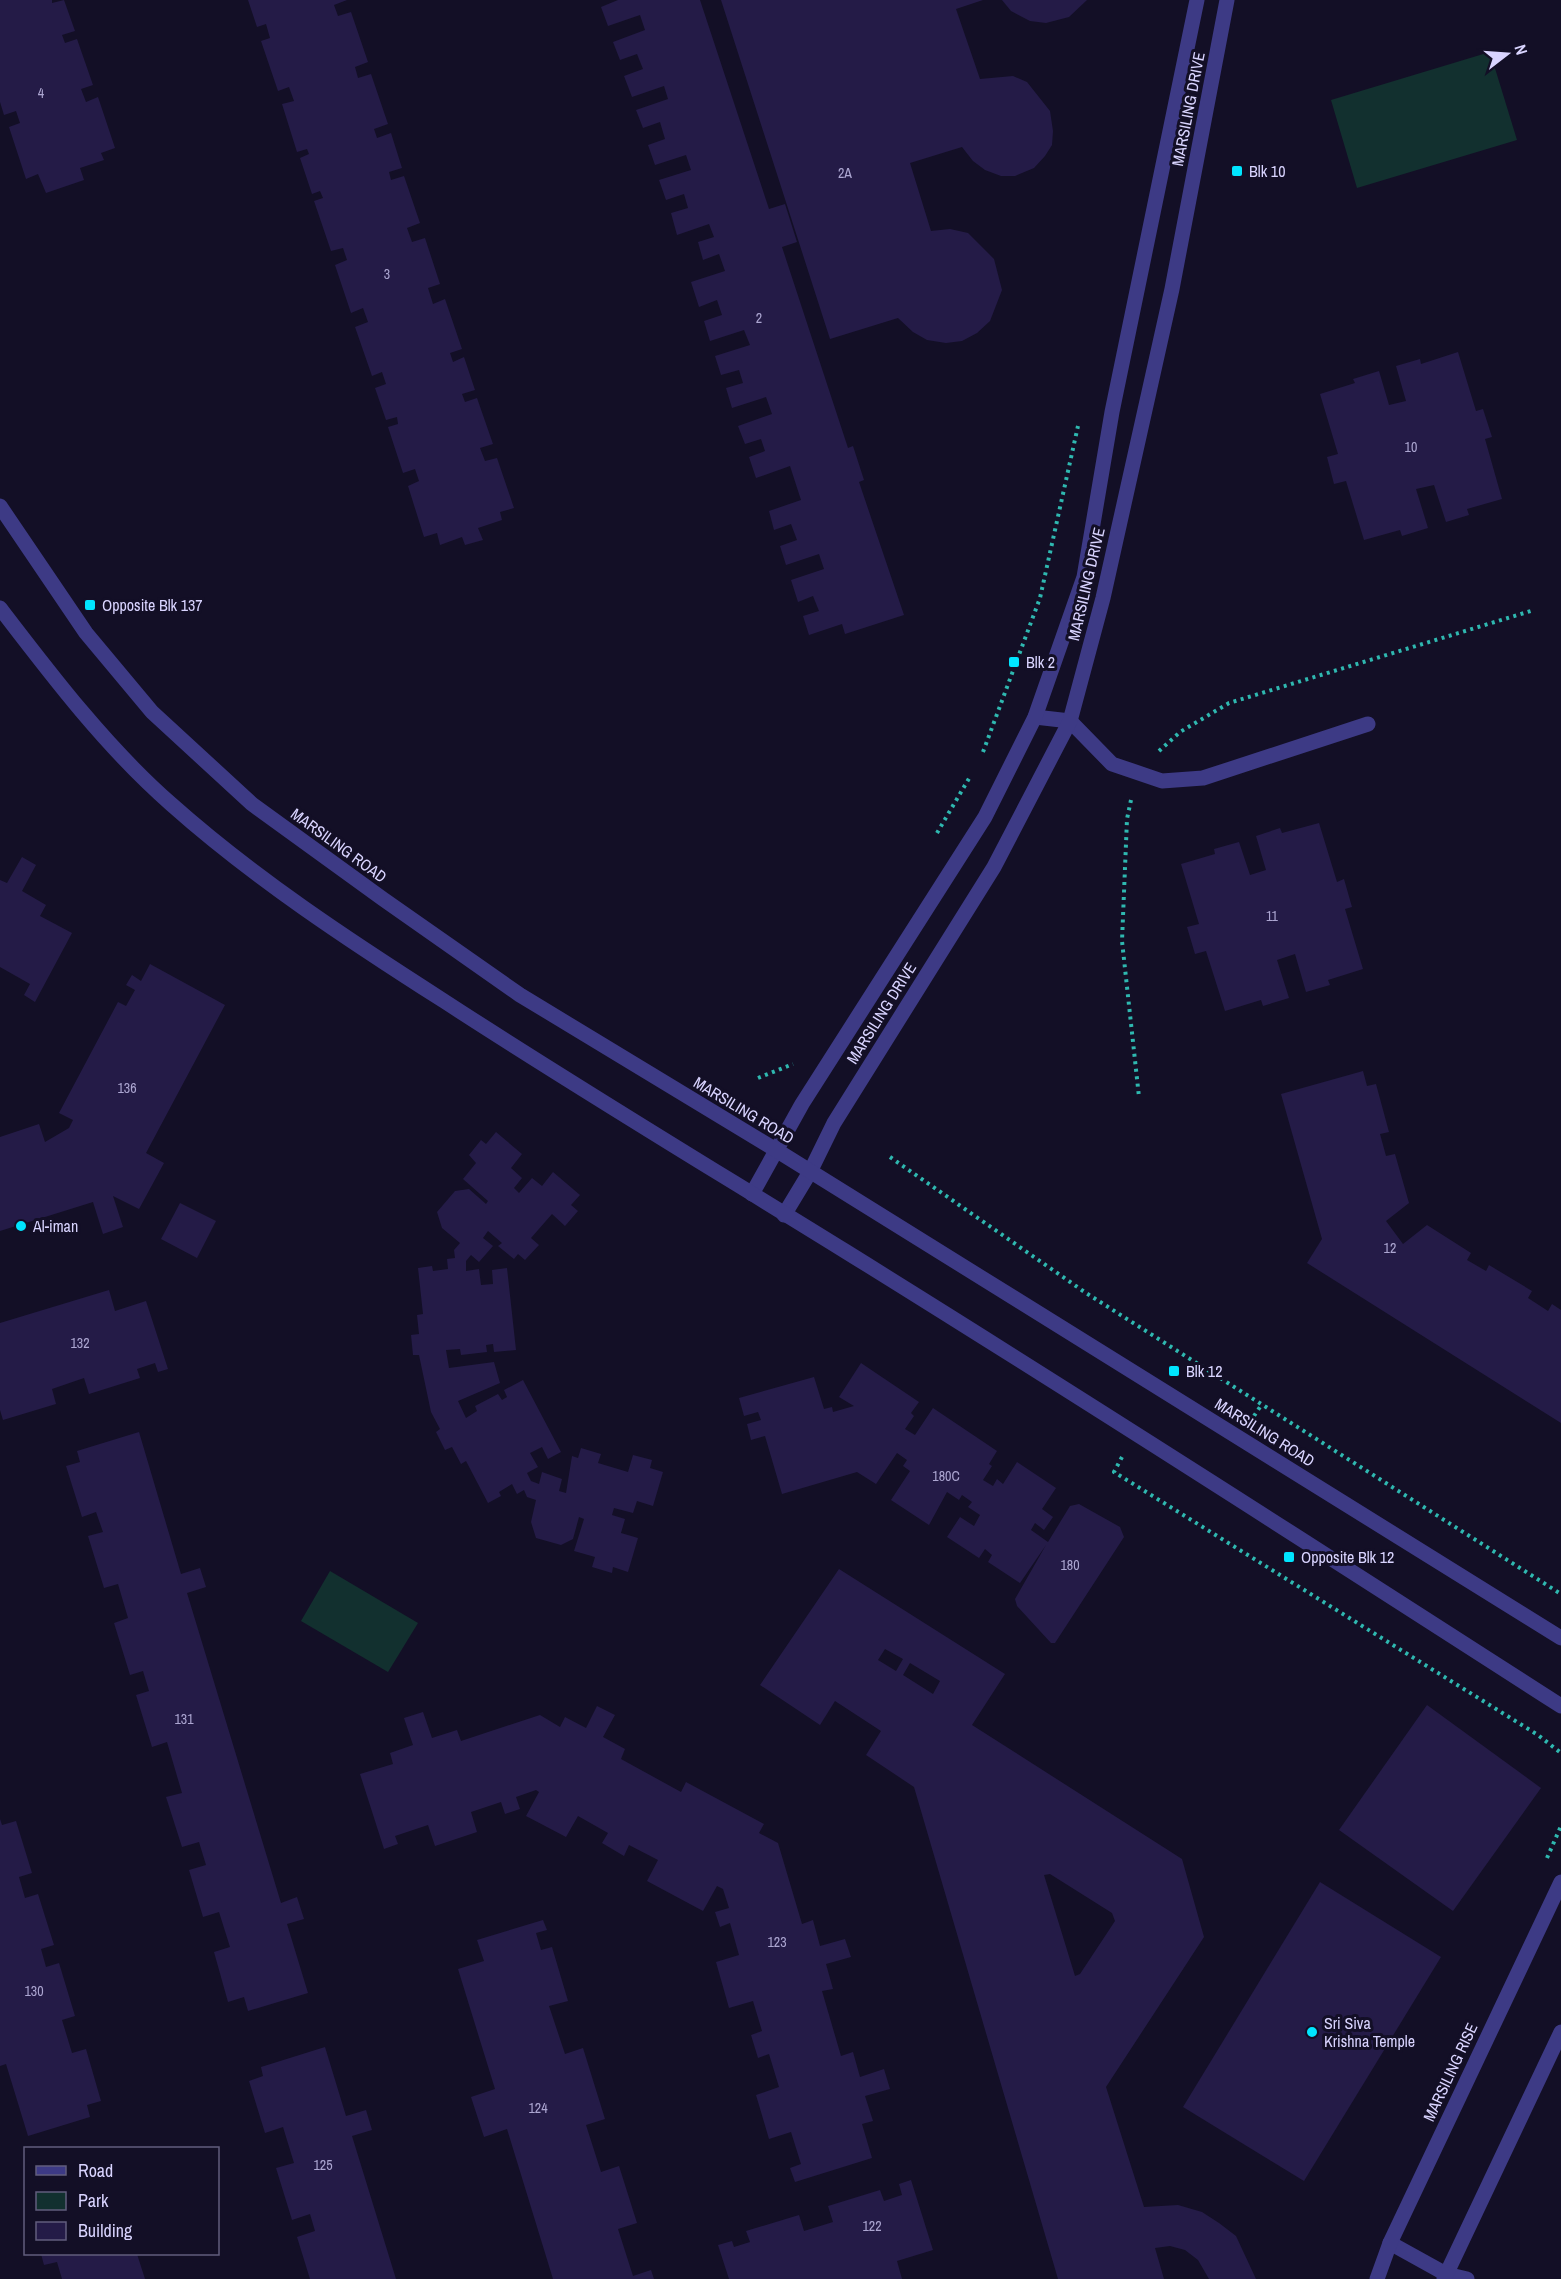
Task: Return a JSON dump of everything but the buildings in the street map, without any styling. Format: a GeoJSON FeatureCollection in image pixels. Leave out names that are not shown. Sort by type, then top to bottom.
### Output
{"type":"FeatureCollection","features":[{"type":"Feature","properties":{"kind":"street","name":"MARSILING DRIVE"},"geometry":{"type":"LineString","coordinates":[[752,1194],[802,1104],[985,817],[1035,717],[1084,577],[1112,412],[1197,0]]}},
{"type":"Feature","properties":{"kind":"street","name":"MARSILING DRIVE"},"geometry":{"type":"LineString","coordinates":[[784,1215],[810,1172],[834,1123],[994,867],[1070,721],[1102,598],[1172,289],[1227,0]]}},
{"type":"Feature","properties":{"kind":"street","name":"MARSILING ROAD"},"geometry":{"type":"LineString","coordinates":[[0,506],[86,633],[152,712],[252,804],[520,995],[776,1150],[1561,1638]]}},
{"type":"Feature","properties":{"kind":"street"},"geometry":{"type":"LineString","coordinates":[[0,608],[43,664],[114,747],[168,802],[220,845],[368,952],[1134,1433],[1561,1706]]}},
{"type":"Feature","properties":{"kind":"street"},"geometry":{"type":"LineString","coordinates":[[1035,717],[1070,721],[1112,764],[1162,781],[1203,778],[1368,724]]}},
{"type":"Feature","properties":{"kind":"street","name":"MARSILING RISE"},"geometry":{"type":"LineString","coordinates":[[1377,2279],[1389,2243],[1561,1882]]}},
{"type":"Feature","properties":{"kind":"street"},"geometry":{"type":"LineString","coordinates":[[1445,2276],[1561,2032]]}},
{"type":"Feature","properties":{"kind":"street"},"geometry":{"type":"LineString","coordinates":[[1389,2243],[1445,2276],[1467,2279]]}},
{"type":"Feature","properties":{"kind":"path"},"geometry":{"type":"LineString","coordinates":[[980,760],[1040,598],[1080,417]]}},
{"type":"Feature","properties":{"kind":"path"},"geometry":{"type":"LineString","coordinates":[[934,839],[974,770]]}},
{"type":"Feature","properties":{"kind":"path"},"geometry":{"type":"LineString","coordinates":[[758,1078],[803,1061]]}},
{"type":"Feature","properties":{"kind":"path"},"geometry":{"type":"LineString","coordinates":[[890,1157],[1086,1293],[1561,1594]]}},
{"type":"Feature","properties":{"kind":"path"},"geometry":{"type":"LineString","coordinates":[[1134,1433],[1114,1472],[1528,1729],[1561,1753]]}},
{"type":"Feature","properties":{"kind":"green space"},"geometry":{"type":"Polygon","coordinates":[[[1490,52],[1517,140],[1357,188],[1331,100],[1490,52]]]}},
{"type":"Feature","properties":{"kind":"green space"},"geometry":{"type":"Polygon","coordinates":[[[330,1571],[418,1623],[388,1672],[301,1621],[330,1571]]]}},
{"type":"Feature","properties":{"kind":"place","name":"Blk 10"},"geometry":{"type":"Point","coordinates":[1237,171]}},
{"type":"Feature","properties":{"kind":"place","name":"Opposite Blk 137"},"geometry":{"type":"Point","coordinates":[90,605]}},
{"type":"Feature","properties":{"kind":"place","name":"Blk 2"},"geometry":{"type":"Point","coordinates":[1014,662]}},
{"type":"Feature","properties":{"kind":"place","name":"Al-iman"},"geometry":{"type":"Point","coordinates":[21,1226]}},
{"type":"Feature","properties":{"kind":"place","name":"Blk 12"},"geometry":{"type":"Point","coordinates":[1174,1371]}},
{"type":"Feature","properties":{"kind":"place","name":"Opposite Blk 12"},"geometry":{"type":"Point","coordinates":[1289,1557]}},
{"type":"Feature","properties":{"kind":"place","name":"Sri Siva Krishna Temple"},"geometry":{"type":"Point","coordinates":[1312,2032]}}]}
